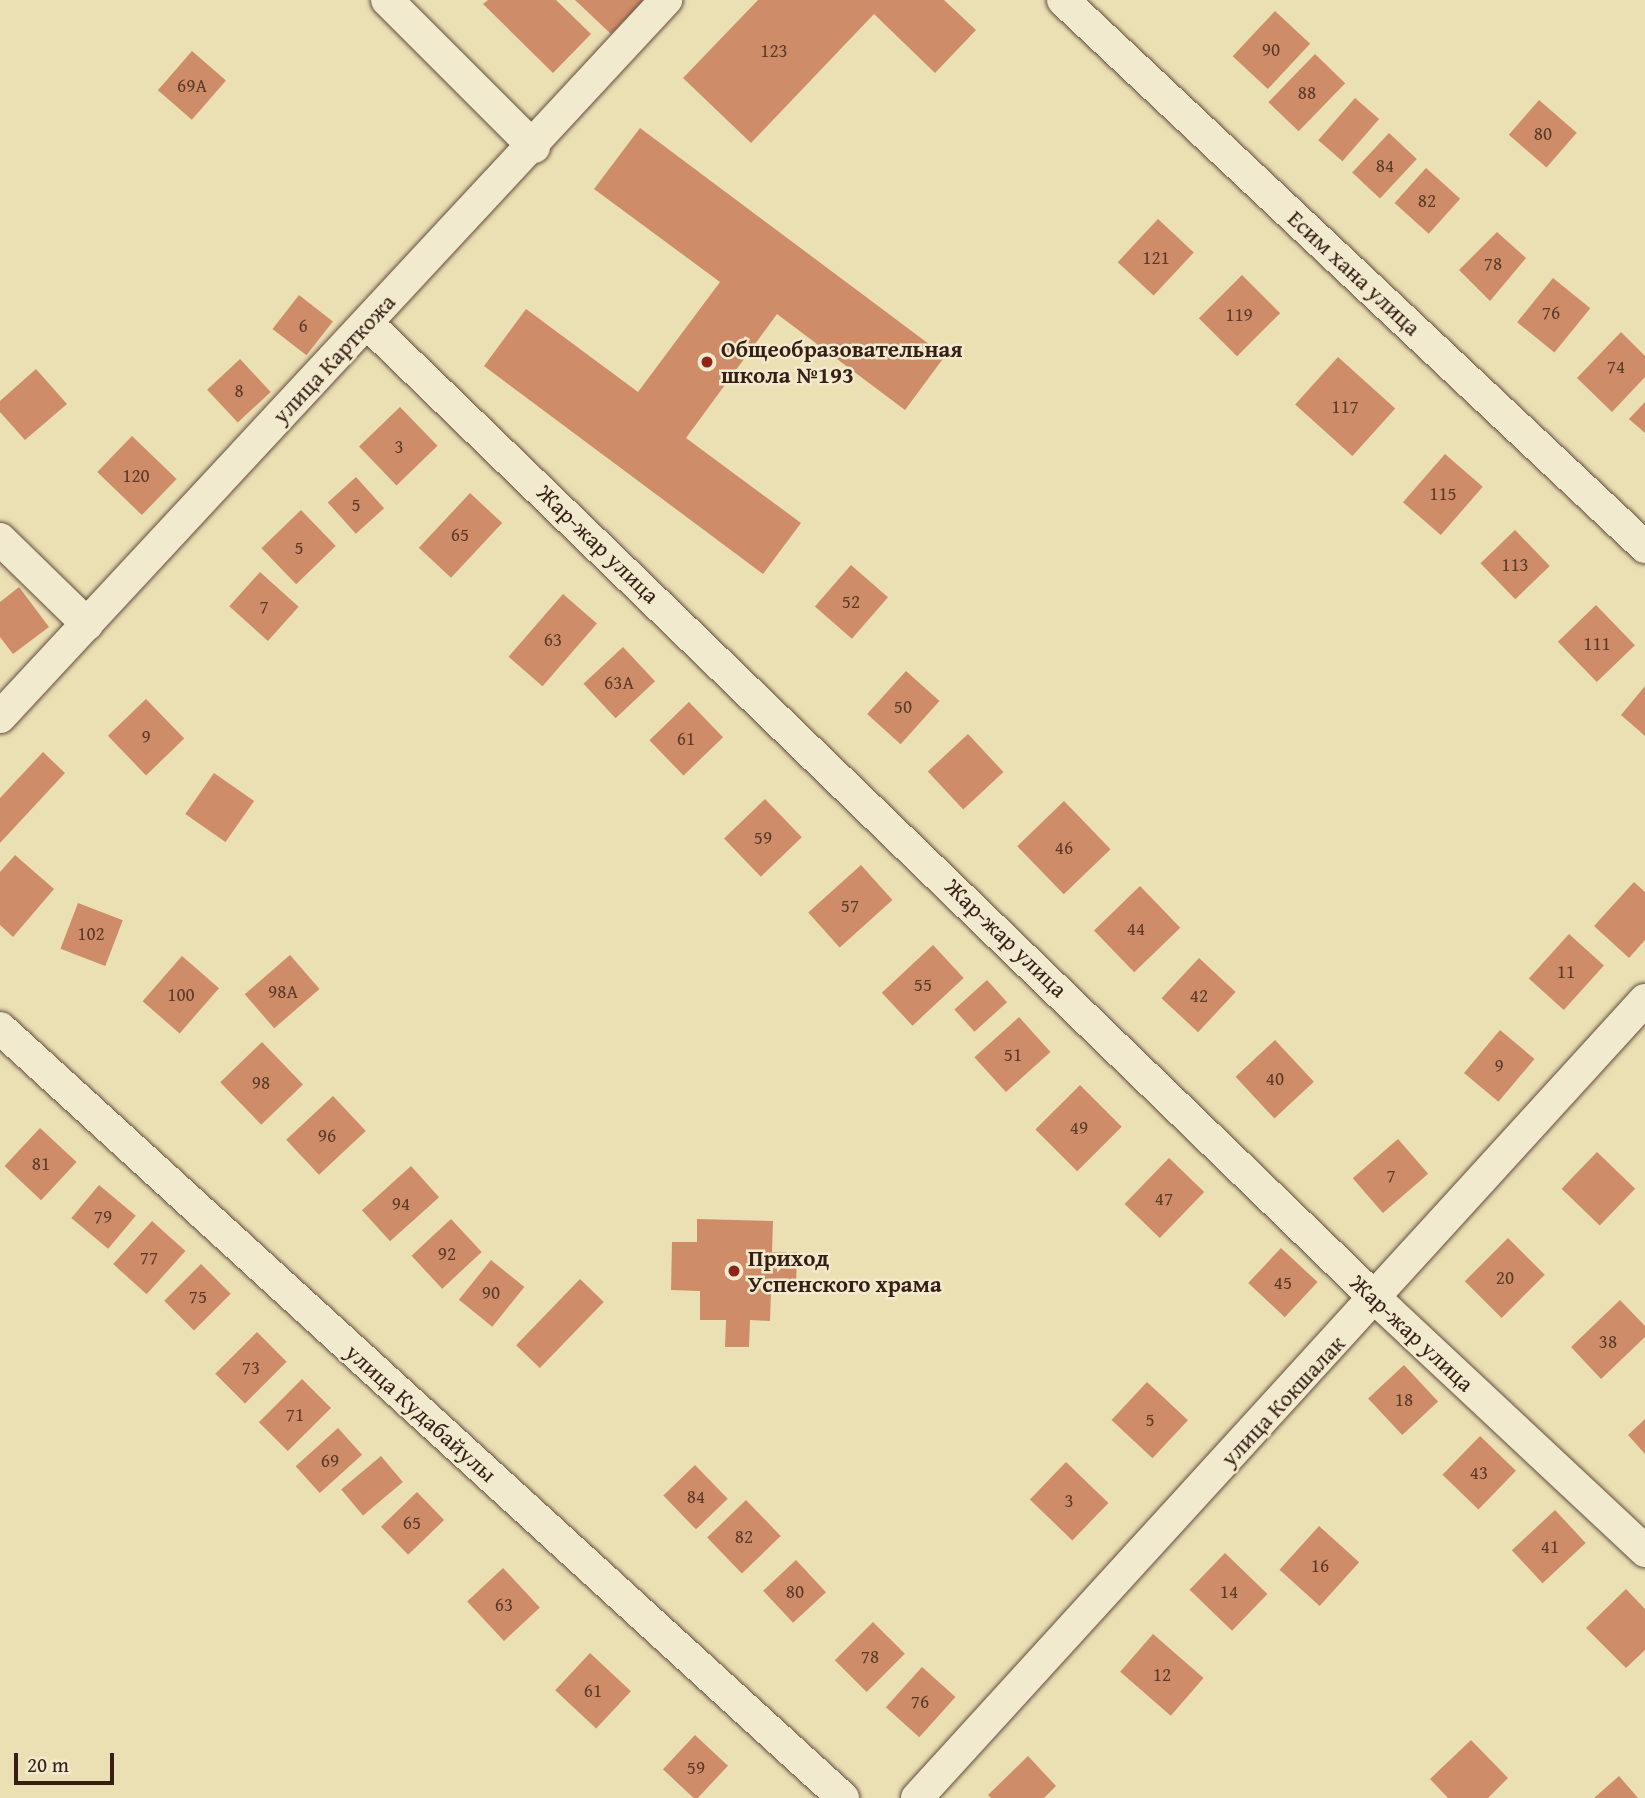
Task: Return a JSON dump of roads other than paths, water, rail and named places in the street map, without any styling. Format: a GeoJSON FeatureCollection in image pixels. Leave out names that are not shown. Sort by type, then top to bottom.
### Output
{"type":"FeatureCollection","features":[{"type":"Feature","properties":{"kind":"street"},"geometry":{"type":"LineString","coordinates":[[387,0],[534,148]]}},
{"type":"Feature","properties":{"kind":"street","name":"улица Карткожа"},"geometry":{"type":"LineString","coordinates":[[0,717],[534,148],[666,0]]}},
{"type":"Feature","properties":{"kind":"street","name":"Есим хана улица"},"geometry":{"type":"LineString","coordinates":[[1063,0],[1645,547]]}},
{"type":"Feature","properties":{"kind":"street","name":"Жар-жар улица"},"geometry":{"type":"LineString","coordinates":[[367,323],[1376,1300],[1645,1551]]}},
{"type":"Feature","properties":{"kind":"street"},"geometry":{"type":"LineString","coordinates":[[0,540],[87,624]]}},
{"type":"Feature","properties":{"kind":"street","name":"улица Кокшалак"},"geometry":{"type":"LineString","coordinates":[[917,1798],[1376,1300],[1645,1000]]}},
{"type":"Feature","properties":{"kind":"street","name":"улица Кудабайулы"},"geometry":{"type":"LineString","coordinates":[[0,1028],[843,1798]]}},
{"type":"Feature","properties":{"kind":"place","name":"Общеобразовательная школа №193"},"geometry":{"type":"Point","coordinates":[707,362]}},
{"type":"Feature","properties":{"kind":"place","name":"Приход Успенского храма"},"geometry":{"type":"Point","coordinates":[734,1271]}}]}
